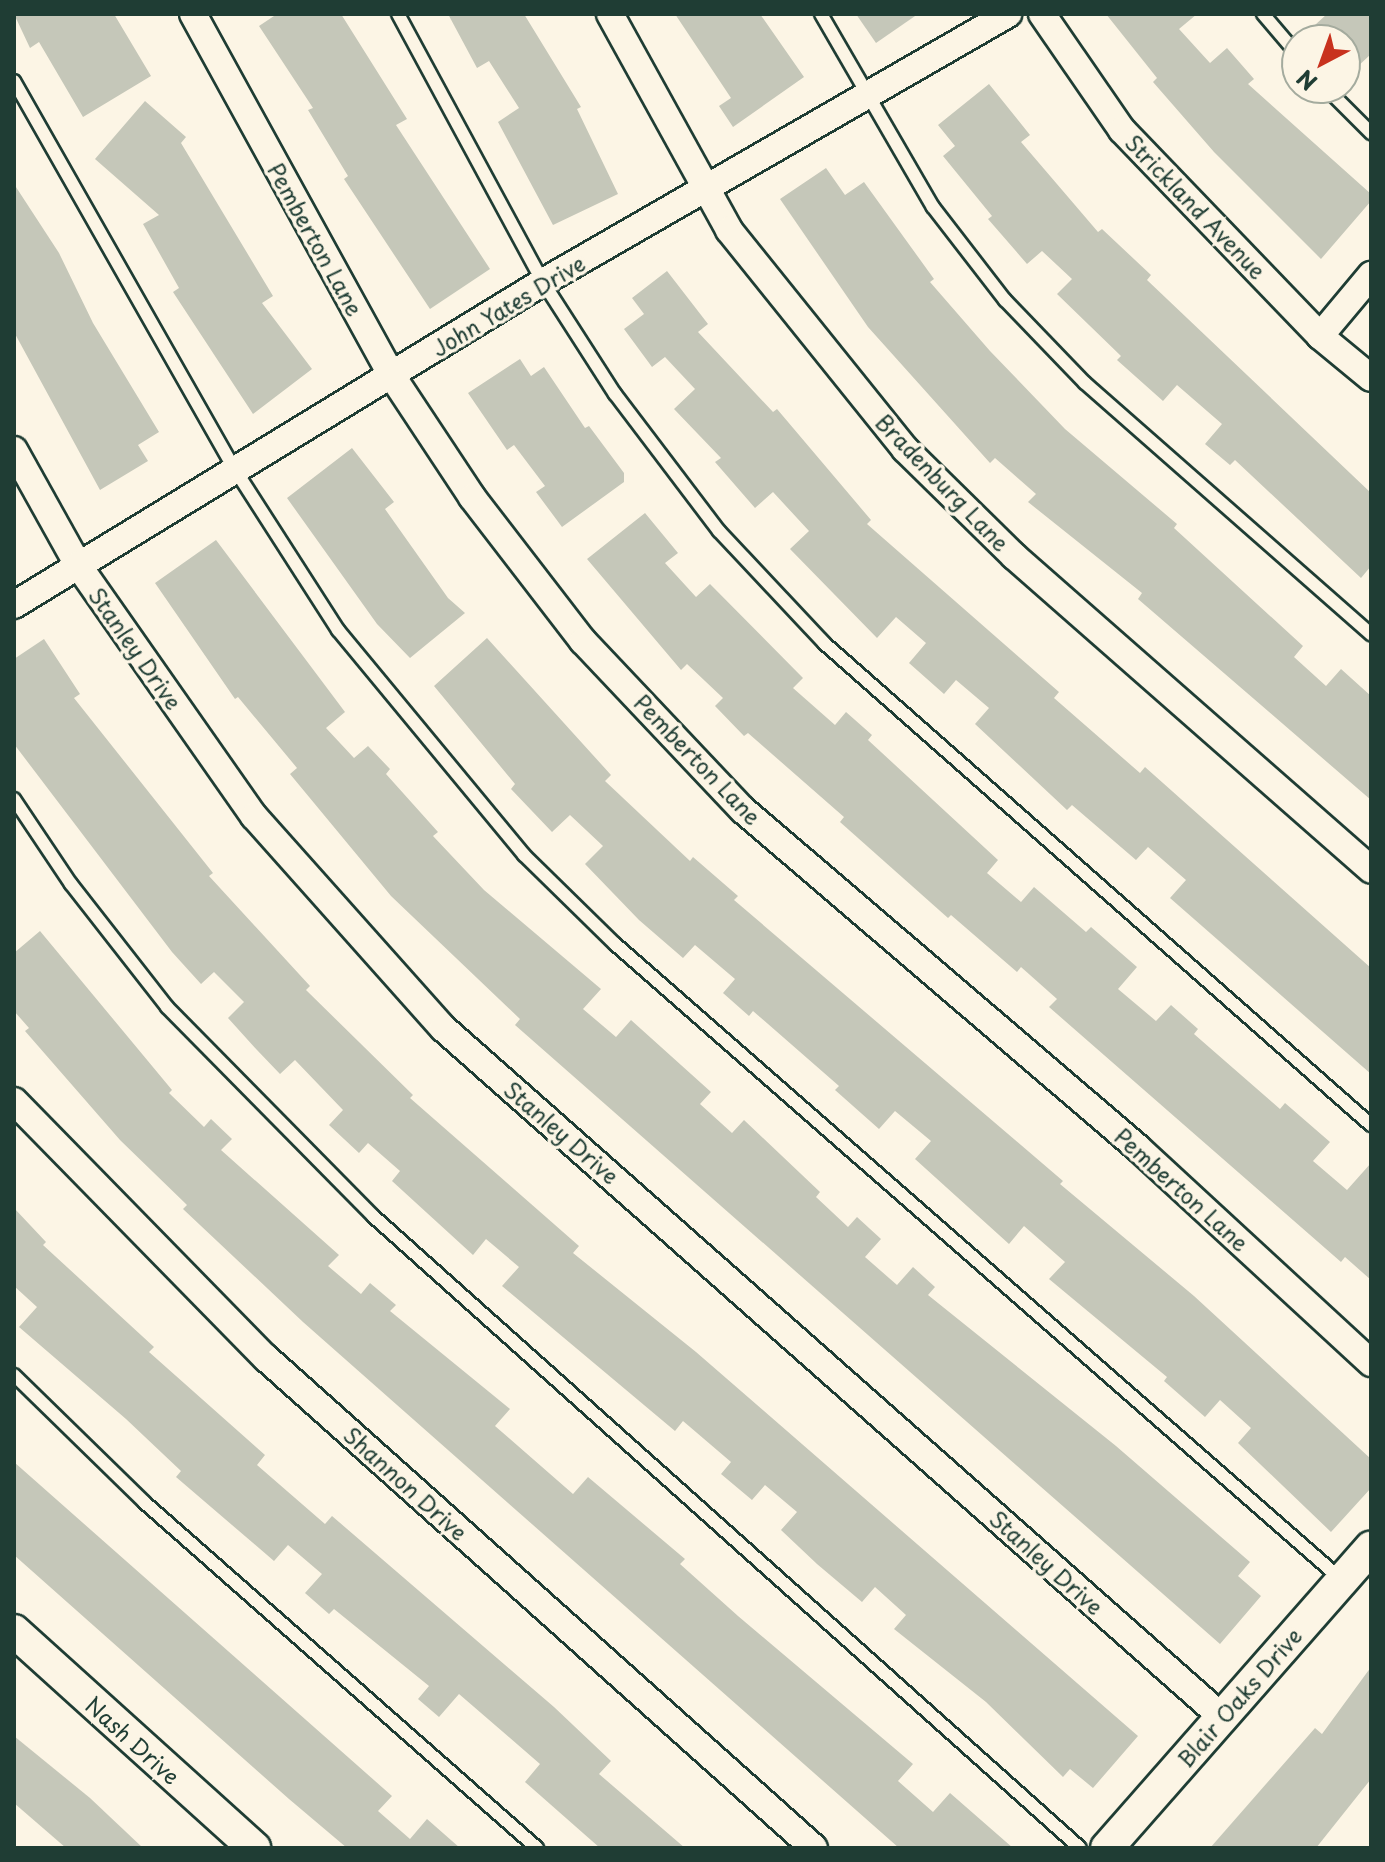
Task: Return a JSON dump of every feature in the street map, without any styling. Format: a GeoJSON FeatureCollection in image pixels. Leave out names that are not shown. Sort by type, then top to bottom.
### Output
{"type":"FeatureCollection","features":[{"type":"Feature","properties":{"kind":"street","name":"Pemberton Lane"},"geometry":{"type":"LineString","coordinates":[[193,14],[392,376],[472,497],[583,641],[743,810],[1138,1148],[1371,1363]]}},
{"type":"Feature","properties":{"kind":"street","name":"Bradenburg Lane"},"geometry":{"type":"LineString","coordinates":[[610,14],[707,189],[756,266],[905,449],[1014,556],[1371,870]]}},
{"type":"Feature","properties":{"kind":"street","name":"John Yates Drive"},"geometry":{"type":"LineString","coordinates":[[14,605],[543,282],[1008,14]]}},
{"type":"Feature","properties":{"kind":"street","name":"Strickland Avenue"},"geometry":{"type":"LineString","coordinates":[[1042,14],[1122,130],[1320,336],[1371,378]]}},
{"type":"Feature","properties":{"kind":"street"},"geometry":{"type":"LineString","coordinates":[[1320,336],[1371,275]]}},
{"type":"Feature","properties":{"kind":"street","name":"Stanley Drive"},"geometry":{"type":"LineString","coordinates":[[14,450],[78,565],[254,816],[348,928],[443,1028],[1222,1717]]}},
{"type":"Feature","properties":{"kind":"street","name":"Shannon Drive"},"geometry":{"type":"LineString","coordinates":[[14,1101],[266,1358],[814,1848]]}},
{"type":"Feature","properties":{"kind":"street","name":"Blair Oaks Drive"},"geometry":{"type":"LineString","coordinates":[[1107,1848],[1371,1547]]}},
{"type":"Feature","properties":{"kind":"street","name":"Nash Drive"},"geometry":{"type":"LineString","coordinates":[[14,1631],[254,1848]]}},
{"type":"Feature","properties":{"kind":"lane"},"geometry":{"type":"LineString","coordinates":[[398,14],[543,282],[615,394],[719,531],[824,643],[1371,1125]]}},
{"type":"Feature","properties":{"kind":"lane"},"geometry":{"type":"LineString","coordinates":[[821,14],[866,97],[933,207],[1005,300],[1085,383],[1371,634]]}},
{"type":"Feature","properties":{"kind":"lane"},"geometry":{"type":"LineString","coordinates":[[1263,14],[1281,35]]}},
{"type":"Feature","properties":{"kind":"lane"},"geometry":{"type":"LineString","coordinates":[[14,81],[234,468],[338,630],[524,855],[615,944],[1342,1580]]}},
{"type":"Feature","properties":{"kind":"lane"},"geometry":{"type":"LineString","coordinates":[[1342,104],[1371,133]]}},
{"type":"Feature","properties":{"kind":"lane"},"geometry":{"type":"LineString","coordinates":[[14,799],[71,884],[167,1007],[373,1216],[1080,1848]]}},
{"type":"Feature","properties":{"kind":"lane"},"geometry":{"type":"LineString","coordinates":[[14,1375],[144,1502],[537,1848]]}},
{"type":"Feature","properties":{"kind":"building"},"geometry":{"type":"Polygon","coordinates":[[[14,14],[114,14],[151,76],[83,117],[39,42],[30,48],[14,14]]]}},
{"type":"Feature","properties":{"kind":"building"},"geometry":{"type":"Polygon","coordinates":[[[277,14],[341,14],[407,119],[396,125],[490,269],[430,309],[344,179],[348,176],[308,110],[313,108],[259,26],[277,14]]]}},
{"type":"Feature","properties":{"kind":"building"},"geometry":{"type":"Polygon","coordinates":[[[448,14],[524,14],[581,107],[577,109],[618,194],[553,225],[498,122],[519,108],[489,61],[477,68],[448,14]]]}},
{"type":"Feature","properties":{"kind":"building"},"geometry":{"type":"Polygon","coordinates":[[[675,14],[760,14],[804,77],[733,127],[719,106],[731,98],[675,14]]]}},
{"type":"Feature","properties":{"kind":"building"},"geometry":{"type":"Polygon","coordinates":[[[856,14],[918,14],[876,43],[856,14]]]}},
{"type":"Feature","properties":{"kind":"building"},"geometry":{"type":"Polygon","coordinates":[[[1106,14],[1197,14],[1179,29],[1210,63],[1227,48],[1254,79],[1248,84],[1371,194],[1371,201],[1321,259],[1214,152],[1153,82],[1157,78],[1106,14]]]}},
{"type":"Feature","properties":{"kind":"building"},"geometry":{"type":"Polygon","coordinates":[[[1327,14],[1371,14],[1371,54],[1361,63],[1361,24],[1316,24],[1327,14]]]}},
{"type":"Feature","properties":{"kind":"building"},"geometry":{"type":"Polygon","coordinates":[[[989,84],[1030,135],[1021,142],[1098,232],[1102,229],[1151,275],[1147,280],[1371,493],[1371,566],[1361,578],[1235,460],[1230,465],[1205,444],[1222,424],[1177,385],[1163,401],[1117,360],[1121,356],[1057,294],[1072,279],[1042,251],[1027,264],[988,219],[992,216],[943,156],[955,146],[938,125],[989,84]]]}},
{"type":"Feature","properties":{"kind":"building"},"geometry":{"type":"Polygon","coordinates":[[[145,101],[186,137],[181,143],[273,296],[262,303],[312,369],[253,414],[173,292],[179,288],[143,224],[159,215],[95,159],[145,101]]]}},
{"type":"Feature","properties":{"kind":"building"},"geometry":{"type":"Polygon","coordinates":[[[826,168],[845,195],[864,182],[934,279],[930,282],[990,351],[1065,429],[1177,524],[1174,528],[1303,646],[1294,657],[1326,686],[1341,669],[1371,696],[1371,800],[1138,599],[1142,593],[1028,502],[1036,494],[995,458],[990,463],[868,327],[780,199],[826,168]]]}},
{"type":"Feature","properties":{"kind":"building"},"geometry":{"type":"Polygon","coordinates":[[[14,184],[59,253],[93,323],[159,432],[138,445],[148,461],[100,490],[14,332],[14,184]]]}},
{"type":"Feature","properties":{"kind":"building"},"geometry":{"type":"Polygon","coordinates":[[[667,271],[708,324],[698,332],[773,412],[777,409],[871,520],[867,524],[1059,692],[1054,698],[1140,773],[1145,767],[1371,968],[1371,1074],[1170,898],[1186,880],[1148,847],[1136,860],[1072,805],[1067,810],[975,724],[989,708],[956,680],[944,694],[909,663],[926,643],[896,617],[877,638],[790,549],[809,531],[773,492],[755,508],[715,462],[721,458],[674,409],[695,389],[665,357],[652,367],[624,329],[644,314],[632,298],[667,271]]]}},
{"type":"Feature","properties":{"kind":"building"},"geometry":{"type":"Polygon","coordinates":[[[520,359],[531,376],[544,367],[585,428],[589,426],[624,473],[624,482],[562,527],[536,492],[545,486],[514,445],[507,450],[468,393],[520,359]]]}},
{"type":"Feature","properties":{"kind":"building"},"geometry":{"type":"Polygon","coordinates":[[[352,448],[394,502],[385,509],[448,598],[465,613],[410,658],[377,624],[287,498],[352,448]]]}},
{"type":"Feature","properties":{"kind":"building"},"geometry":{"type":"Polygon","coordinates":[[[645,513],[678,553],[665,563],[696,597],[710,584],[803,678],[793,688],[835,725],[846,712],[872,735],[868,740],[998,860],[987,873],[1021,902],[1034,887],[1086,932],[1091,927],[1137,967],[1118,989],[1156,1021],[1171,1005],[1198,1029],[1194,1034],[1280,1109],[1285,1103],[1330,1142],[1313,1161],[1347,1190],[1371,1163],[1371,1280],[1345,1257],[1341,1262],[1049,1007],[1057,999],[1021,967],[1017,972],[951,915],[948,918],[840,822],[844,817],[748,733],[744,736],[715,706],[723,698],[687,664],[681,670],[587,559],[645,513]]]}},
{"type":"Feature","properties":{"kind":"building"},"geometry":{"type":"Polygon","coordinates":[[[216,540],[345,712],[326,728],[354,758],[368,746],[390,769],[386,774],[438,832],[433,836],[484,890],[601,989],[583,1009],[616,1037],[631,1020],[711,1092],[700,1104],[732,1133],[744,1120],[820,1192],[816,1197],[848,1227],[857,1217],[881,1239],[865,1257],[897,1285],[913,1267],[935,1287],[928,1295],[1116,1446],[1250,1562],[1238,1576],[1261,1596],[1220,1644],[515,1025],[520,1019],[391,896],[290,774],[297,768],[238,697],[235,699],[155,583],[216,540]]]}},
{"type":"Feature","properties":{"kind":"building"},"geometry":{"type":"Polygon","coordinates":[[[487,638],[611,775],[605,781],[690,861],[693,857],[738,896],[734,900],[1063,1181],[1060,1184],[1194,1296],[1371,1459],[1371,1488],[1331,1532],[1238,1443],[1251,1428],[1220,1400],[1205,1417],[1164,1381],[1167,1377],[1049,1279],[1065,1262],[1024,1226],[1009,1244],[915,1159],[931,1141],[895,1111],[879,1129],[835,1090],[839,1086],[753,1011],[749,1016],[723,993],[735,979],[695,945],[683,958],[639,920],[585,864],[603,846],[570,815],[552,832],[511,789],[515,784],[434,686],[487,638]]]}},
{"type":"Feature","properties":{"kind":"building"},"geometry":{"type":"Polygon","coordinates":[[[44,639],[80,694],[74,698],[213,873],[209,876],[310,986],[306,990],[413,1095],[410,1098],[579,1246],[573,1253],[696,1352],[1138,1736],[1093,1788],[1070,1769],[1063,1777],[986,1702],[894,1629],[906,1615],[875,1587],[862,1602],[817,1564],[781,1530],[797,1512],[765,1485],[752,1500],[721,1474],[731,1462],[683,1421],[675,1431],[502,1286],[519,1267],[486,1239],[473,1255],[392,1181],[400,1171],[368,1143],[359,1153],[329,1125],[343,1110],[295,1060],[280,1074],[257,1050],[228,1018],[244,1002],[214,972],[201,984],[172,952],[14,744],[14,659],[44,639]]]}},
{"type":"Feature","properties":{"kind":"building"},"geometry":{"type":"Polygon","coordinates":[[[40,931],[172,1090],[169,1093],[204,1127],[211,1119],[232,1139],[221,1150],[339,1255],[328,1266],[361,1294],[370,1283],[396,1305],[390,1311],[510,1409],[495,1426],[573,1494],[588,1477],[685,1559],[680,1564],[913,1764],[898,1781],[933,1812],[950,1793],[1013,1848],[899,1848],[303,1322],[183,1209],[187,1205],[120,1140],[25,1031],[29,1028],[14,1011],[14,953],[40,931]]]}},
{"type":"Feature","properties":{"kind":"building"},"geometry":{"type":"Polygon","coordinates":[[[14,1208],[46,1242],[43,1245],[154,1347],[149,1352],[265,1455],[257,1465],[325,1524],[332,1516],[554,1707],[611,1761],[599,1774],[685,1848],[600,1848],[525,1782],[540,1764],[459,1694],[439,1717],[418,1699],[429,1686],[334,1609],[329,1614],[305,1593],[322,1574],[288,1545],[274,1561],[176,1477],[181,1471],[19,1327],[37,1307],[14,1286],[14,1208]]]}},
{"type":"Feature","properties":{"kind":"building"},"geometry":{"type":"Polygon","coordinates":[[[14,1462],[392,1796],[378,1811],[410,1839],[427,1819],[460,1848],[347,1848],[289,1799],[14,1555],[14,1462]]]}},
{"type":"Feature","properties":{"kind":"building"},"geometry":{"type":"Polygon","coordinates":[[[1371,1667],[1371,1779],[1316,1848],[1210,1848],[1315,1728],[1322,1734],[1371,1667]]]}},
{"type":"Feature","properties":{"kind":"building"},"geometry":{"type":"Polygon","coordinates":[[[14,1736],[90,1798],[143,1848],[66,1848],[14,1803],[14,1736]]]}}]}
